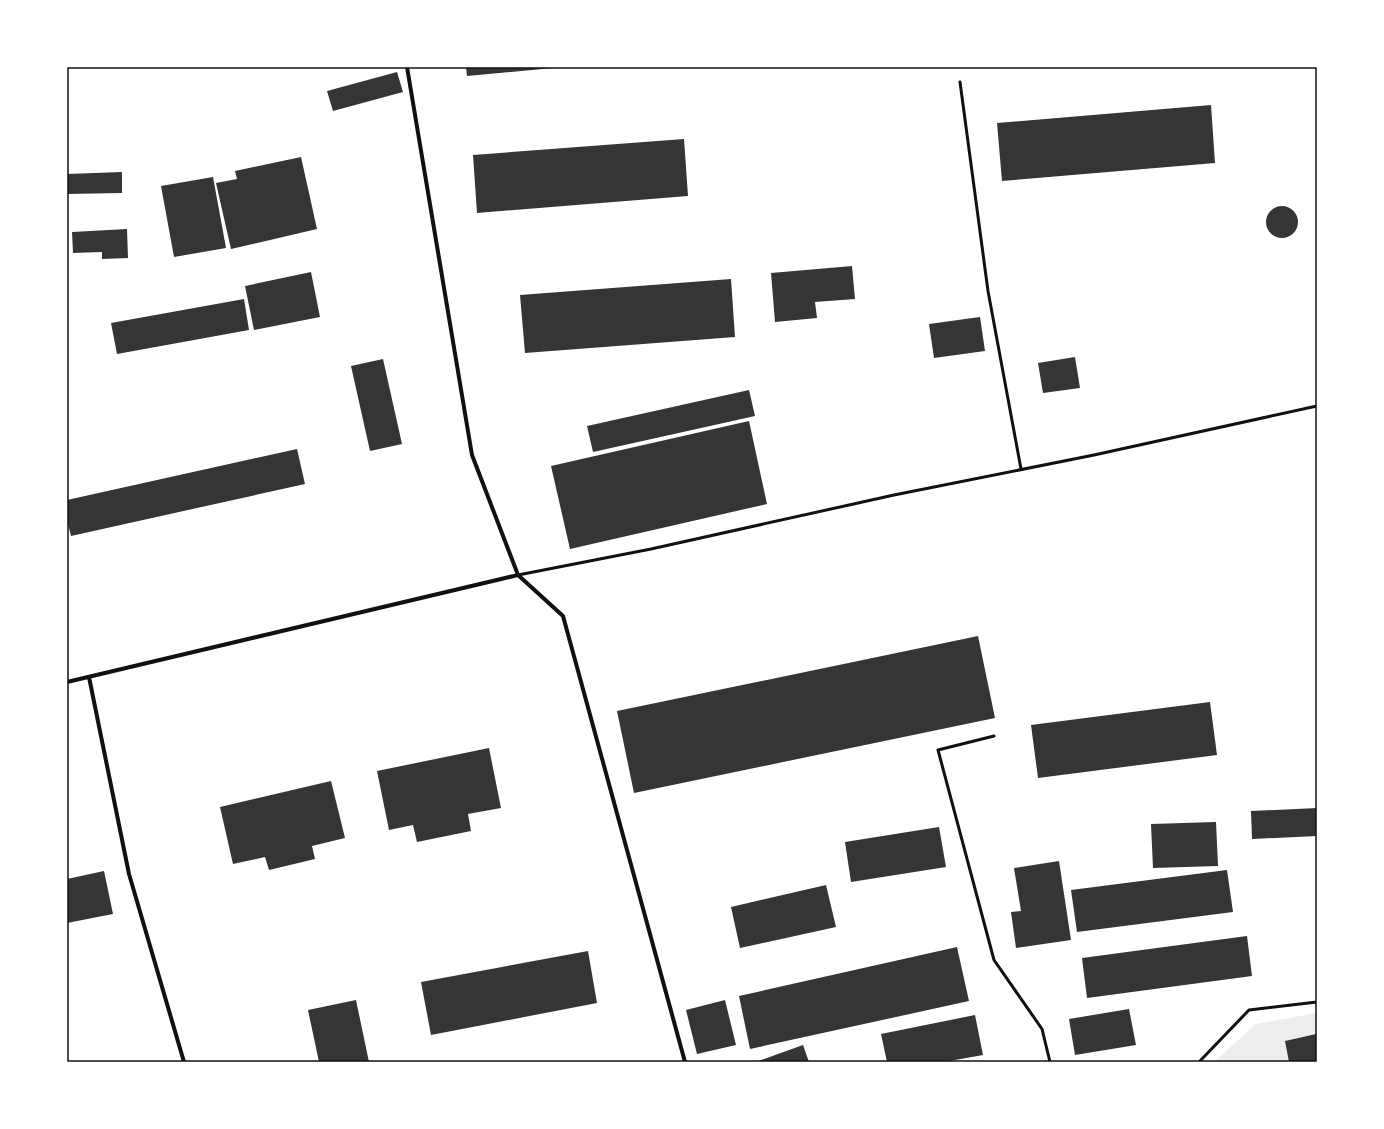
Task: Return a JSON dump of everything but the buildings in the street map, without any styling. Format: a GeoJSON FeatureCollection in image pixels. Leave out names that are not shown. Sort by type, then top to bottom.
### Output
{"type":"FeatureCollection","features":[{"type":"Feature","properties":{"kind":"street"},"geometry":{"type":"LineString","coordinates":[[407,67],[472,455],[518,575],[563,616],[685,1062]]}},
{"type":"Feature","properties":{"kind":"street"},"geometry":{"type":"LineString","coordinates":[[67,682],[518,575]]}},
{"type":"Feature","properties":{"kind":"street"},"geometry":{"type":"LineString","coordinates":[[89,677],[129,874],[184,1062]]}},
{"type":"Feature","properties":{"kind":"lane"},"geometry":{"type":"LineString","coordinates":[[960,82],[988,291],[1021,469]]}},
{"type":"Feature","properties":{"kind":"lane"},"geometry":{"type":"LineString","coordinates":[[518,575],[650,549],[894,495],[1317,406]]}},
{"type":"Feature","properties":{"kind":"lane"},"geometry":{"type":"LineString","coordinates":[[994,736],[938,750],[994,960],[1042,1029],[1050,1062]]}},
{"type":"Feature","properties":{"kind":"lane"},"geometry":{"type":"LineString","coordinates":[[1199,1062],[1249,1010],[1317,1002]]}},
{"type":"Feature","properties":{"kind":"shaded area"},"geometry":{"type":"Polygon","coordinates":[[[1317,1013],[1317,1041],[1315,1034],[1285,1041],[1289,1062],[1214,1062],[1256,1024],[1317,1013]]]}}]}
